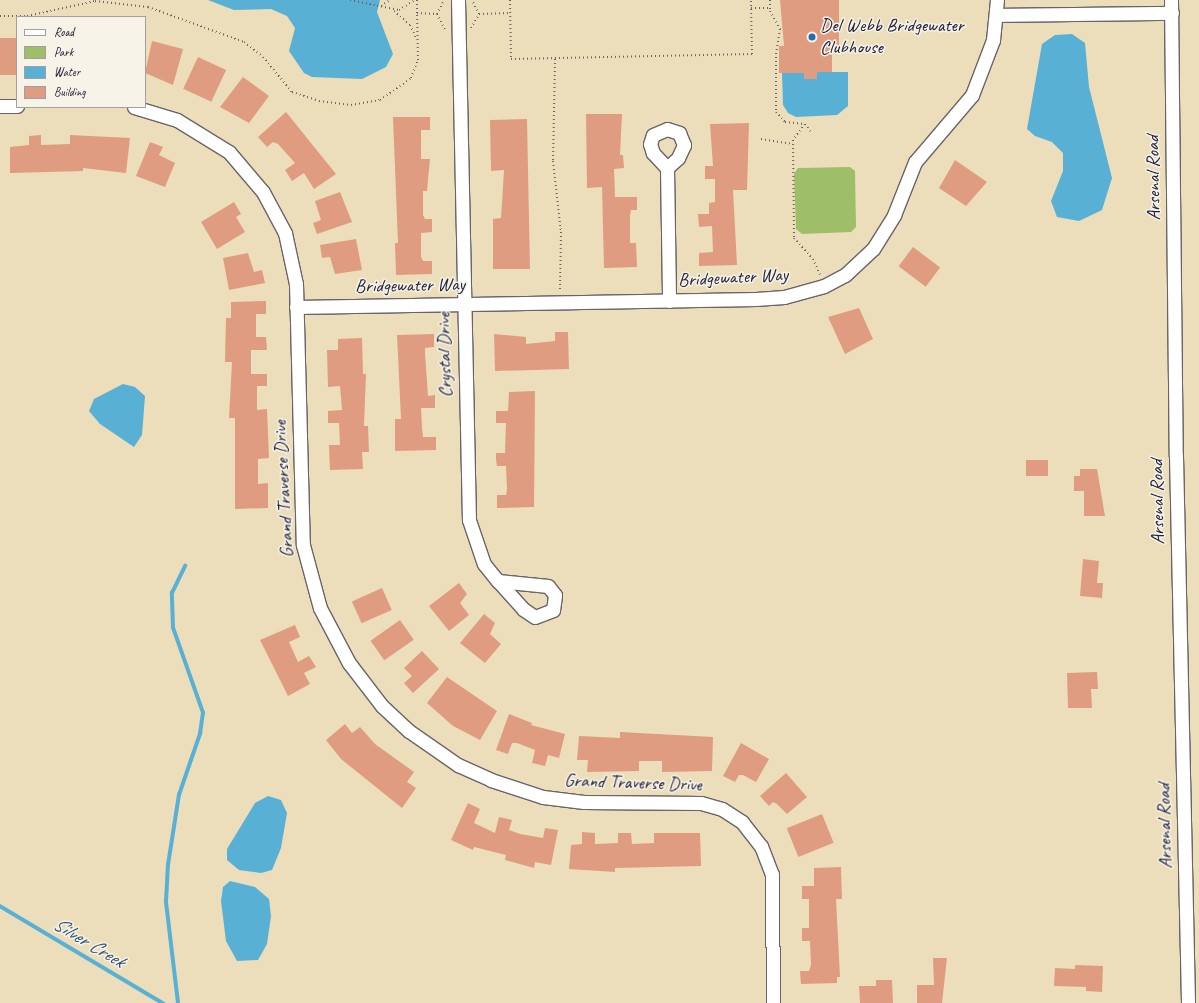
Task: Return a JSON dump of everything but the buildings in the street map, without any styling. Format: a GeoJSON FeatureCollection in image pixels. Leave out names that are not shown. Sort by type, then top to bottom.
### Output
{"type":"FeatureCollection","features":[{"type":"Feature","properties":{"kind":"street","name":"Crystal Drive"},"geometry":{"type":"LineString","coordinates":[[458,0],[469,520],[481,557],[498,581]]}},
{"type":"Feature","properties":{"kind":"street","name":"Bridgewater Way"},"geometry":{"type":"LineString","coordinates":[[296,307],[669,301],[784,297],[824,286],[855,266],[881,238],[915,162],[953,120],[977,85],[993,40],[997,15],[997,0]]}},
{"type":"Feature","properties":{"kind":"street"},"geometry":{"type":"LineString","coordinates":[[997,15],[1171,6]]}},
{"type":"Feature","properties":{"kind":"street","name":"Arsenal Road"},"geometry":{"type":"LineString","coordinates":[[1171,6],[1176,464],[1188,1003]]}},
{"type":"Feature","properties":{"kind":"street"},"geometry":{"type":"LineString","coordinates":[[0,106],[16,106]]}},
{"type":"Feature","properties":{"kind":"street","name":"Grand Traverse Drive"},"geometry":{"type":"LineString","coordinates":[[138,108],[174,118],[208,136],[253,179],[285,233],[294,270],[303,545],[320,608],[349,663],[382,706],[409,731],[458,765],[491,780],[543,796],[584,802],[701,803],[722,809],[742,822],[762,846],[772,874],[773,1003]]}},
{"type":"Feature","properties":{"kind":"street"},"geometry":{"type":"LineString","coordinates":[[667,168],[669,301]]}},
{"type":"Feature","properties":{"kind":"path"},"geometry":{"type":"LineString","coordinates":[[0,16],[27,16],[84,2],[138,4],[244,42],[263,57],[292,92],[319,101],[351,105],[380,100],[405,86],[416,70],[417,13],[416,0],[404,8],[393,10],[350,0]]}},
{"type":"Feature","properties":{"kind":"path"},"geometry":{"type":"LineString","coordinates":[[380,7],[390,0]]}},
{"type":"Feature","properties":{"kind":"path"},"geometry":{"type":"LineString","coordinates":[[417,13],[438,14],[444,0]]}},
{"type":"Feature","properties":{"kind":"path"},"geometry":{"type":"LineString","coordinates":[[472,0],[479,14]]}},
{"type":"Feature","properties":{"kind":"path"},"geometry":{"type":"LineString","coordinates":[[510,0],[511,59],[752,54],[750,0]]}},
{"type":"Feature","properties":{"kind":"path"},"geometry":{"type":"LineString","coordinates":[[770,0],[769,8],[780,29],[776,52],[778,116],[785,122],[805,124],[810,131]]}},
{"type":"Feature","properties":{"kind":"path"},"geometry":{"type":"LineString","coordinates":[[751,8],[769,8]]}},
{"type":"Feature","properties":{"kind":"path"},"geometry":{"type":"LineString","coordinates":[[393,10],[410,26],[417,40]]}},
{"type":"Feature","properties":{"kind":"path"},"geometry":{"type":"LineString","coordinates":[[479,14],[510,13]]}},
{"type":"Feature","properties":{"kind":"path"},"geometry":{"type":"LineString","coordinates":[[458,35],[472,28],[479,14]]}},
{"type":"Feature","properties":{"kind":"path"},"geometry":{"type":"LineString","coordinates":[[555,59],[553,161],[561,232],[561,302]]}},
{"type":"Feature","properties":{"kind":"path"},"geometry":{"type":"LineString","coordinates":[[805,124],[796,134],[793,144],[794,238],[813,259],[824,286]]}},
{"type":"Feature","properties":{"kind":"path"},"geometry":{"type":"LineString","coordinates":[[761,139],[793,144]]}},
{"type":"Feature","properties":{"kind":"green space"},"geometry":{"type":"Polygon","coordinates":[[[850,167],[855,171],[856,227],[851,232],[802,234],[796,229],[794,174],[798,168],[850,167]]]}},
{"type":"Feature","properties":{"kind":"water"},"geometry":{"type":"Polygon","coordinates":[[[208,0],[380,0],[377,12],[393,54],[386,67],[362,79],[312,77],[304,73],[289,51],[295,28],[287,16],[271,9],[234,10],[208,0]]]}},
{"type":"Feature","properties":{"kind":"water"},"geometry":{"type":"Polygon","coordinates":[[[1072,34],[1085,43],[1089,87],[1112,178],[1102,210],[1079,221],[1057,217],[1051,201],[1063,171],[1063,153],[1052,142],[1035,136],[1027,129],[1042,44],[1055,35],[1072,34]]]}},
{"type":"Feature","properties":{"kind":"water"},"geometry":{"type":"Polygon","coordinates":[[[817,72],[848,72],[848,106],[837,115],[796,117],[788,113],[783,105],[782,73],[804,73],[804,79],[817,79],[817,72]]]}},
{"type":"Feature","properties":{"kind":"water"},"geometry":{"type":"Polygon","coordinates":[[[123,384],[135,387],[145,396],[142,435],[134,447],[100,424],[89,411],[94,399],[123,384]]]}},
{"type":"Feature","properties":{"kind":"water"},"geometry":{"type":"Polygon","coordinates":[[[268,796],[281,800],[287,813],[281,848],[272,870],[261,873],[239,870],[227,860],[227,849],[255,803],[268,796]]]}},
{"type":"Feature","properties":{"kind":"water"},"geometry":{"type":"Polygon","coordinates":[[[230,881],[255,887],[269,899],[271,916],[267,944],[258,960],[237,961],[226,941],[221,901],[223,887],[230,881]]]}},
{"type":"Feature","properties":{"kind":"waterway"},"geometry":{"type":"LineString","coordinates":[[178,1003],[166,902],[168,865],[179,795],[200,734],[203,713],[173,628],[172,593],[185,566]]}},
{"type":"Feature","properties":{"kind":"waterway","name":"Silver Creek"},"geometry":{"type":"LineString","coordinates":[[0,906],[163,1003]]}},
{"type":"Feature","properties":{"kind":"place","name":"Del Webb Bridgewater Clubhouse"},"geometry":{"type":"Point","coordinates":[812,37]}}]}
